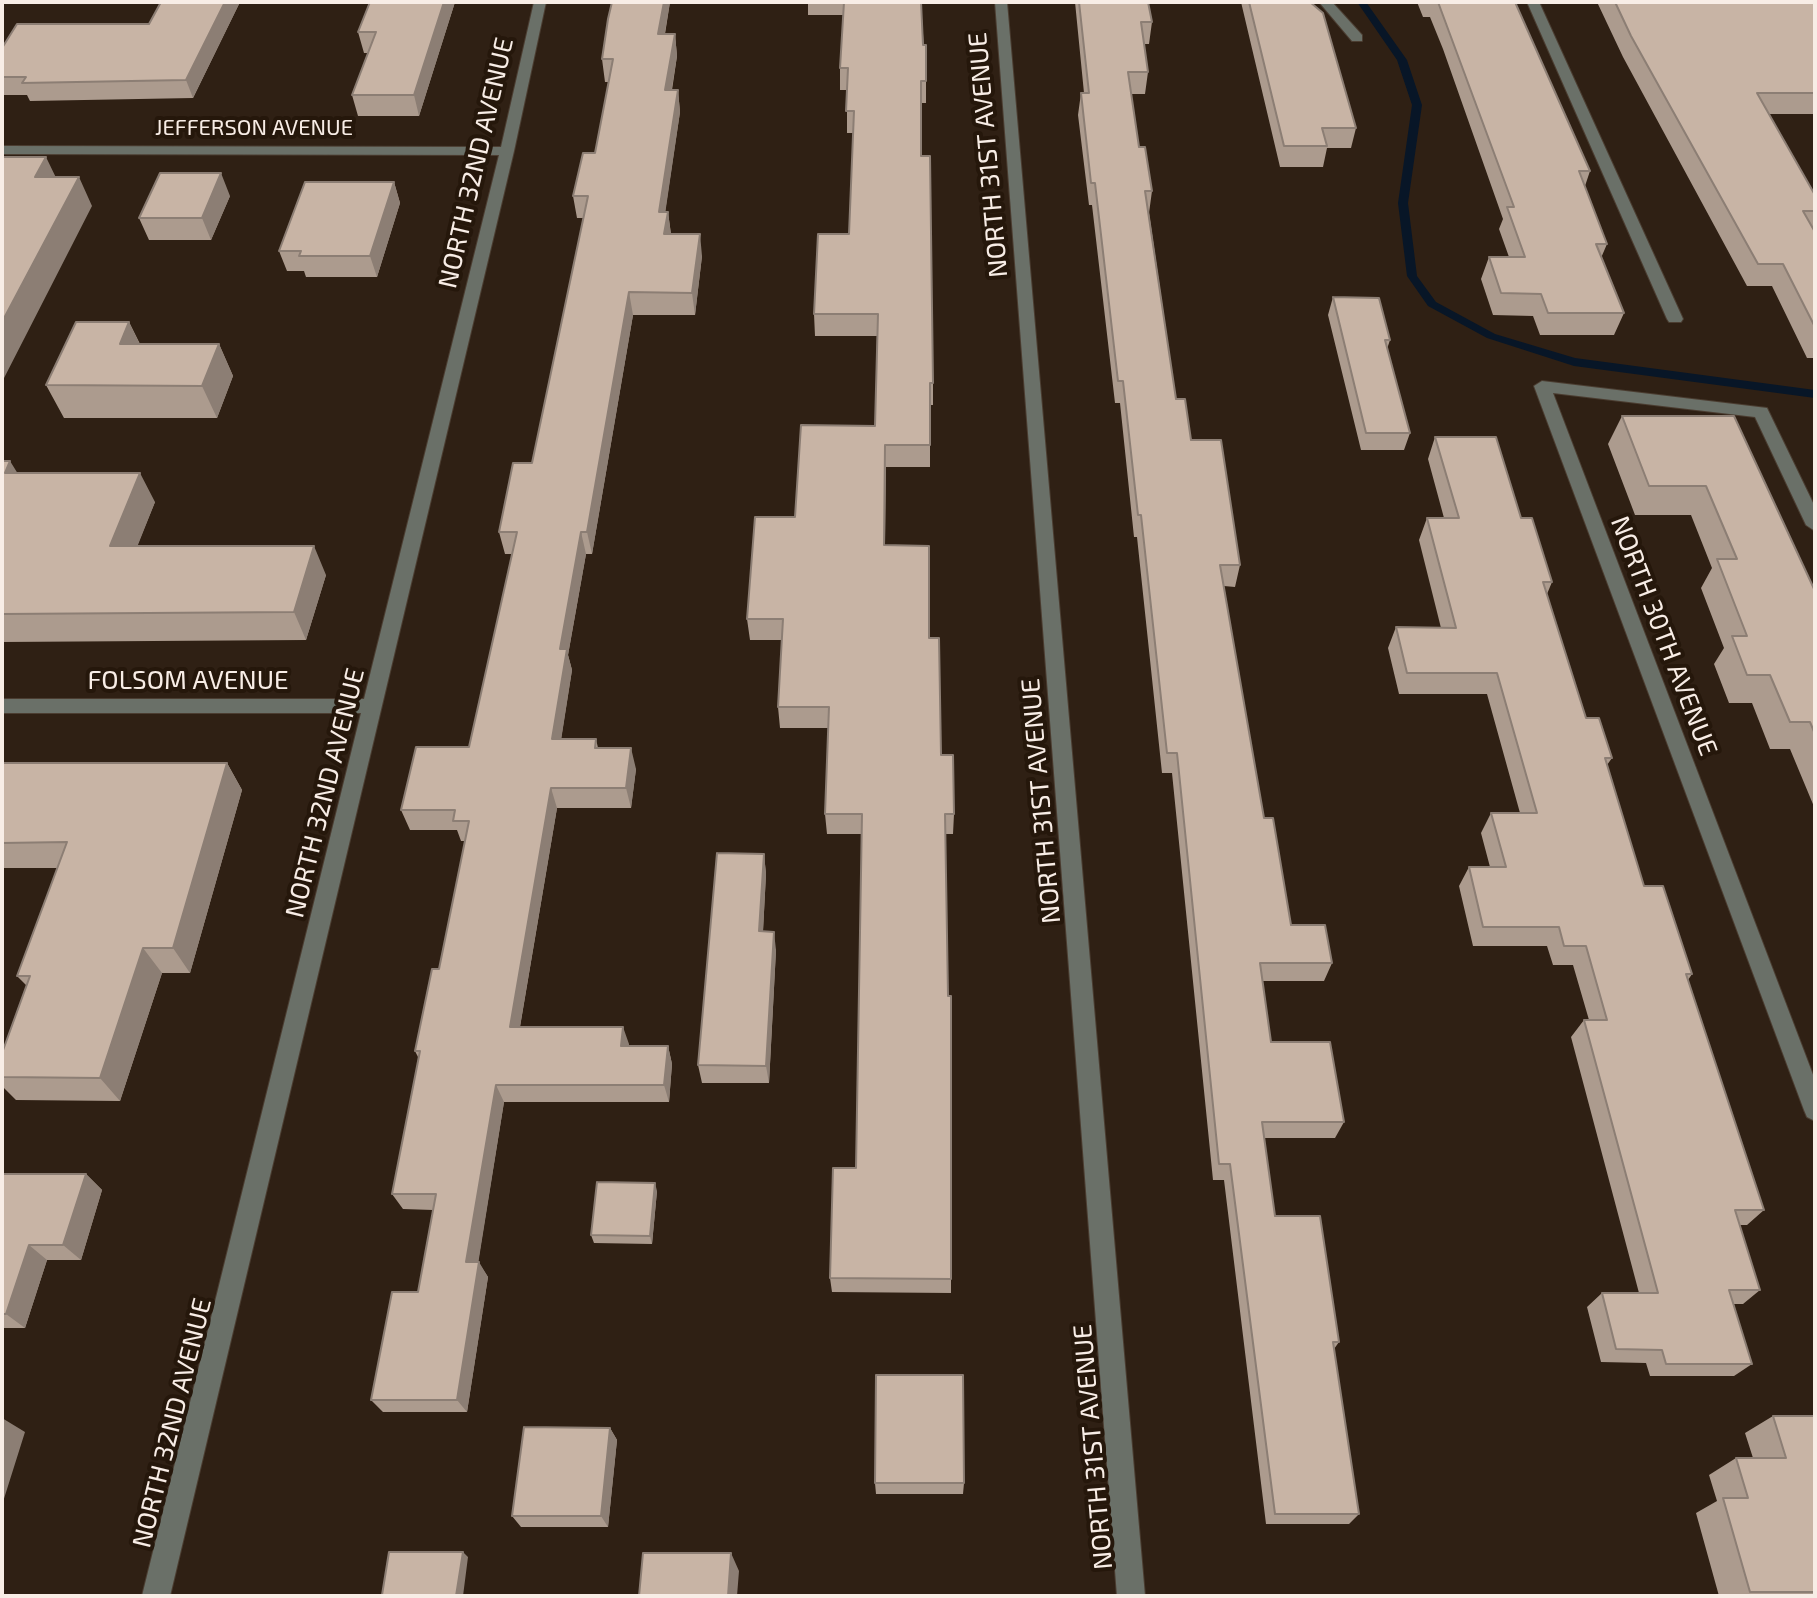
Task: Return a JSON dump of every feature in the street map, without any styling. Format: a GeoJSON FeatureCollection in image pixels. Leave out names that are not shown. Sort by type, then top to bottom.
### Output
{"type":"FeatureCollection","features":[{"type":"Feature","properties":{"kind":"street","name":"NORTH 32ND AVENUE"},"geometry":{"type":"LineString","coordinates":[[156,1596],[507,151],[540,2]]}},
{"type":"Feature","properties":{"kind":"street","name":"NORTH 31ST AVENUE"},"geometry":{"type":"LineString","coordinates":[[1001,2],[1131,1596]]}},
{"type":"Feature","properties":{"kind":"street"},"geometry":{"type":"LineString","coordinates":[[1325,2],[1357,38]]}},
{"type":"Feature","properties":{"kind":"street"},"geometry":{"type":"LineString","coordinates":[[1533,2],[1675,319]]}},
{"type":"Feature","properties":{"kind":"street","name":"JEFFERSON AVENUE"},"geometry":{"type":"LineString","coordinates":[[2,150],[507,151]]}},
{"type":"Feature","properties":{"kind":"street","name":"NORTH 30TH AVENUE"},"geometry":{"type":"LineString","coordinates":[[1815,525],[1761,412],[1542,386],[1815,1110]]}},
{"type":"Feature","properties":{"kind":"street","name":"FOLSOM AVENUE"},"geometry":{"type":"LineString","coordinates":[[2,706],[373,706]]}},
{"type":"Feature","properties":{"kind":"building"},"geometry":{"type":"Polygon","coordinates":[[[161,2],[225,2],[186,80],[22,83],[26,77],[2,77],[2,48],[17,24],[149,24],[161,2]]]}},
{"type":"Feature","properties":{"kind":"building"},"geometry":{"type":"Polygon","coordinates":[[[370,2],[444,2],[414,95],[352,95],[376,32],[358,32],[370,2]]]}},
{"type":"Feature","properties":{"kind":"building"},"geometry":{"type":"Polygon","coordinates":[[[612,2],[664,2],[658,34],[675,34],[665,90],[678,90],[659,212],[668,212],[664,234],[700,234],[692,293],[629,292],[587,532],[581,532],[560,649],[567,649],[552,739],[596,739],[595,748],[631,748],[626,788],[551,788],[510,1027],[623,1027],[621,1046],[668,1046],[664,1085],[496,1085],[466,1262],[479,1262],[457,1400],[371,1400],[392,1292],[418,1292],[436,1194],[392,1194],[420,1051],[415,1051],[432,969],[439,969],[469,821],[453,821],[455,810],[401,810],[416,747],[469,747],[517,532],[499,532],[513,463],[532,463],[588,196],[573,196],[583,153],[595,153],[613,59],[602,59],[612,2]]]}},
{"type":"Feature","properties":{"kind":"building"},"geometry":{"type":"Polygon","coordinates":[[[844,2],[921,2],[923,45],[926,45],[926,81],[921,81],[921,156],[930,156],[933,383],[930,383],[930,445],[885,445],[884,545],[929,546],[929,638],[939,638],[941,755],[953,755],[954,814],[945,814],[948,996],[951,996],[951,1279],[830,1278],[833,1168],[856,1168],[862,814],[825,814],[829,707],[778,707],[783,619],[747,619],[755,517],[795,517],[801,425],[875,426],[878,314],[814,314],[818,234],[849,234],[854,111],[846,111],[848,68],[840,68],[844,2]]]}},
{"type":"Feature","properties":{"kind":"building"},"geometry":{"type":"Polygon","coordinates":[[[1079,2],[1148,2],[1152,22],[1141,22],[1148,72],[1128,72],[1139,147],[1145,147],[1152,191],[1145,191],[1176,399],[1185,399],[1191,440],[1221,440],[1240,565],[1220,565],[1264,818],[1273,818],[1291,925],[1325,925],[1332,963],[1260,963],[1271,1042],[1330,1042],[1344,1122],[1262,1122],[1275,1216],[1320,1216],[1339,1342],[1333,1342],[1359,1514],[1275,1514],[1230,1164],[1219,1164],[1177,753],[1167,753],[1141,515],[1138,515],[1123,381],[1118,381],[1095,183],[1091,183],[1081,93],[1089,93],[1079,2]]]}},
{"type":"Feature","properties":{"kind":"building"},"geometry":{"type":"Polygon","coordinates":[[[1249,2],[1310,2],[1323,13],[1356,128],[1322,128],[1327,146],[1284,146],[1249,2]]]}},
{"type":"Feature","properties":{"kind":"building"},"geometry":{"type":"Polygon","coordinates":[[[1438,2],[1515,2],[1590,171],[1579,171],[1607,244],[1596,244],[1624,313],[1548,313],[1541,294],[1501,293],[1489,257],[1525,257],[1507,207],[1514,207],[1438,2]]]}},
{"type":"Feature","properties":{"kind":"building"},"geometry":{"type":"Polygon","coordinates":[[[1615,2],[1815,2],[1815,93],[1757,93],[1815,195],[1815,211],[1803,211],[1815,232],[1815,327],[1783,264],[1758,264],[1615,2]]]}},
{"type":"Feature","properties":{"kind":"building"},"geometry":{"type":"Polygon","coordinates":[[[2,157],[46,157],[35,177],[79,177],[2,322],[2,157]]]}},
{"type":"Feature","properties":{"kind":"building"},"geometry":{"type":"Polygon","coordinates":[[[160,173],[221,173],[202,218],[139,218],[160,173]]]}},
{"type":"Feature","properties":{"kind":"building"},"geometry":{"type":"Polygon","coordinates":[[[305,182],[394,182],[370,256],[299,256],[301,251],[279,251],[305,182]]]}},
{"type":"Feature","properties":{"kind":"building"},"geometry":{"type":"Polygon","coordinates":[[[1333,297],[1379,298],[1390,340],[1385,340],[1410,433],[1366,433],[1333,297]]]}},
{"type":"Feature","properties":{"kind":"building"},"geometry":{"type":"Polygon","coordinates":[[[76,322],[129,322],[120,344],[219,344],[202,386],[46,385],[76,322]]]}},
{"type":"Feature","properties":{"kind":"building"},"geometry":{"type":"Polygon","coordinates":[[[1622,416],[1734,416],[1815,591],[1815,734],[1810,722],[1790,722],[1770,675],[1747,675],[1732,636],[1747,636],[1717,559],[1737,559],[1706,486],[1649,486],[1622,416]]]}},
{"type":"Feature","properties":{"kind":"building"},"geometry":{"type":"Polygon","coordinates":[[[1435,437],[1496,437],[1521,518],[1532,518],[1552,582],[1543,582],[1586,718],[1599,718],[1612,758],[1605,758],[1644,886],[1663,886],[1692,974],[1686,974],[1764,1210],[1735,1210],[1760,1290],[1729,1290],[1752,1364],[1666,1364],[1662,1350],[1616,1349],[1602,1293],[1658,1293],[1584,1020],[1607,1020],[1586,946],[1564,946],[1559,927],[1483,927],[1469,867],[1506,867],[1491,813],[1537,813],[1497,673],[1407,673],[1396,627],[1456,628],[1427,518],[1459,518],[1435,437]]]}},
{"type":"Feature","properties":{"kind":"building"},"geometry":{"type":"Polygon","coordinates":[[[2,461],[10,461],[5,473],[140,473],[110,546],[314,546],[294,612],[2,614],[2,461]]]}},
{"type":"Feature","properties":{"kind":"building"},"geometry":{"type":"Polygon","coordinates":[[[2,763],[227,763],[173,948],[143,948],[100,1078],[2,1077],[2,1053],[30,976],[17,976],[67,842],[2,843],[2,763]]]}},
{"type":"Feature","properties":{"kind":"building"},"geometry":{"type":"Polygon","coordinates":[[[717,853],[764,854],[759,931],[774,932],[766,1066],[698,1065],[717,853]]]}},
{"type":"Feature","properties":{"kind":"building"},"geometry":{"type":"Polygon","coordinates":[[[2,1174],[86,1174],[63,1245],[29,1245],[6,1314],[2,1314],[2,1174]]]}},
{"type":"Feature","properties":{"kind":"building"},"geometry":{"type":"Polygon","coordinates":[[[597,1182],[655,1183],[650,1236],[591,1235],[597,1182]]]}},
{"type":"Feature","properties":{"kind":"building"},"geometry":{"type":"Polygon","coordinates":[[[876,1375],[963,1375],[964,1483],[875,1483],[876,1375]]]}},
{"type":"Feature","properties":{"kind":"building"},"geometry":{"type":"Polygon","coordinates":[[[1773,1416],[1815,1416],[1815,1592],[1750,1592],[1723,1498],[1748,1498],[1736,1458],[1786,1458],[1773,1416]]]}},
{"type":"Feature","properties":{"kind":"building"},"geometry":{"type":"Polygon","coordinates":[[[524,1427],[610,1428],[601,1516],[512,1516],[524,1427]]]}},
{"type":"Feature","properties":{"kind":"building"},"geometry":{"type":"Polygon","coordinates":[[[389,1552],[463,1552],[456,1596],[382,1595],[389,1552]]]}},
{"type":"Feature","properties":{"kind":"building"},"geometry":{"type":"Polygon","coordinates":[[[643,1553],[731,1553],[728,1596],[639,1596],[643,1553]]]}},
{"type":"Feature","properties":{"kind":"waterway"},"geometry":{"type":"LineString","coordinates":[[1361,2],[1402,60],[1417,105],[1403,203],[1412,276],[1432,304],[1491,336],[1574,362],[1815,394]]}}]}
